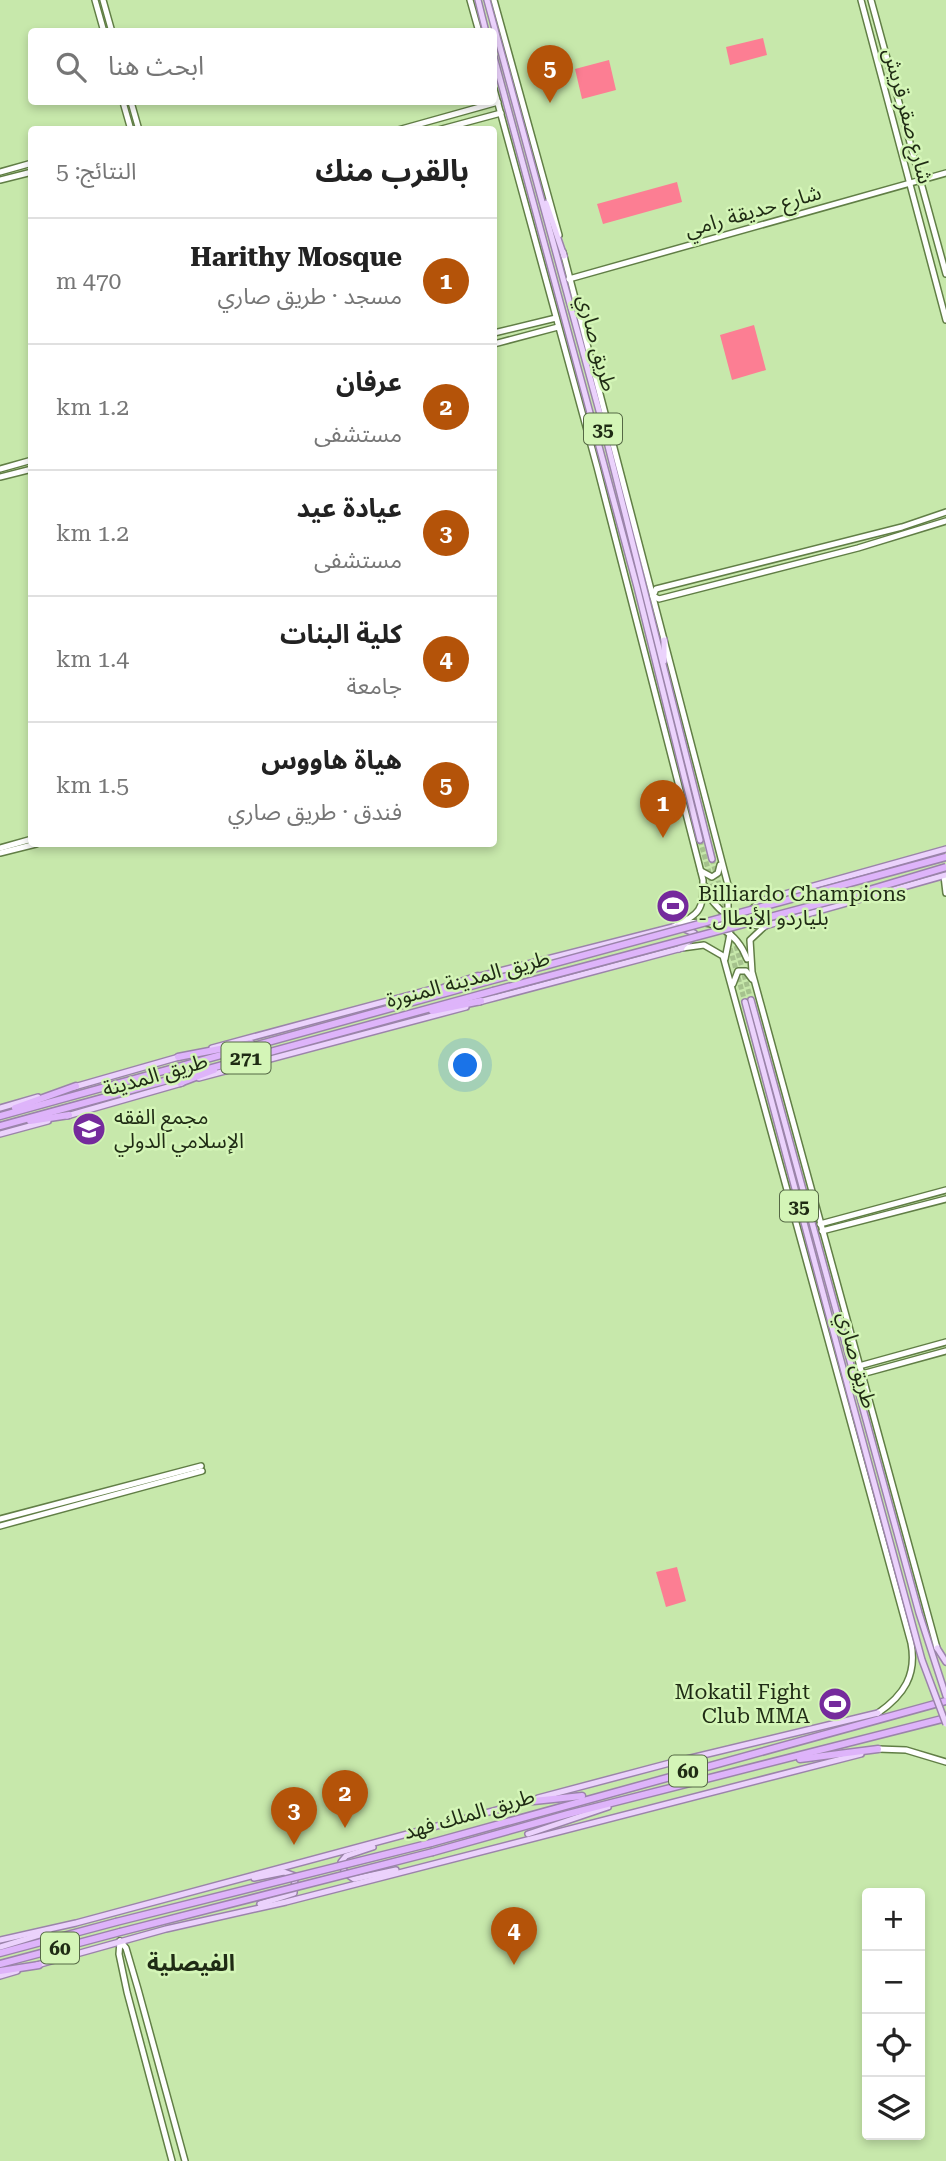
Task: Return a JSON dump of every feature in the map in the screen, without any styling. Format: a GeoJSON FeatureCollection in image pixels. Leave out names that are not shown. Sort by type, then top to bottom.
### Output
{"type":"FeatureCollection","features":[{"type":"Feature","properties":{"kind":"highway","name":"طريق المدينة المنورة"},"geometry":{"type":"LineString","coordinates":[[0,1115],[946,857]]}},
{"type":"Feature","properties":{"kind":"highway","name":"طريق المدينة المنورة"},"geometry":{"type":"LineString","coordinates":[[2,1126],[493,990],[849,896],[946,867]]}},
{"type":"Feature","properties":{"kind":"highway"},"geometry":{"type":"LineString","coordinates":[[369,1015],[478,976]]}},
{"type":"Feature","properties":{"kind":"highway"},"geometry":{"type":"LineString","coordinates":[[386,1020],[481,1002]]}},
{"type":"Feature","properties":{"kind":"highway"},"geometry":{"type":"LineString","coordinates":[[178,1057],[298,1034]]}},
{"type":"Feature","properties":{"kind":"highway"},"geometry":{"type":"LineString","coordinates":[[180,1083],[250,1057]]}},
{"type":"Feature","properties":{"kind":"highway"},"geometry":{"type":"LineString","coordinates":[[0,1115],[76,1086]]}},
{"type":"Feature","properties":{"kind":"highway"},"geometry":{"type":"LineString","coordinates":[[2,1126],[69,1115]]}},
{"type":"Feature","properties":{"kind":"highway","name":"طريق الملك فهد"},"geometry":{"type":"LineString","coordinates":[[0,1954],[430,1843],[946,1698]]}},
{"type":"Feature","properties":{"kind":"highway","name":"طريق الملك فهد"},"geometry":{"type":"LineString","coordinates":[[0,1964],[433,1852],[568,1814],[946,1718]]}},
{"type":"Feature","properties":{"kind":"highway"},"geometry":{"type":"LineString","coordinates":[[774,1762],[878,1749]]}},
{"type":"Feature","properties":{"kind":"highway"},"geometry":{"type":"LineString","coordinates":[[523,1802],[608,1792]]}},
{"type":"Feature","properties":{"kind":"highway"},"geometry":{"type":"LineString","coordinates":[[0,1973],[39,1965]]}},
{"type":"Feature","properties":{"kind":"main road"},"geometry":{"type":"LineString","coordinates":[[95,0],[103,28]]}},
{"type":"Feature","properties":{"kind":"main road"},"geometry":{"type":"LineString","coordinates":[[103,0],[111,28]]}},
{"type":"Feature","properties":{"kind":"main road"},"geometry":{"type":"LineString","coordinates":[[470,0],[478,28]]}},
{"type":"Feature","properties":{"kind":"main road"},"geometry":{"type":"LineString","coordinates":[[478,0],[485,28]]}},
{"type":"Feature","properties":{"kind":"main road","name":"طريق صاري"},"geometry":{"type":"LineString","coordinates":[[487,0],[495,28]]}},
{"type":"Feature","properties":{"kind":"main road","name":"طريق المدينة"},"geometry":{"type":"LineString","coordinates":[[0,1134],[680,949],[698,943],[718,927],[726,914],[730,898],[727,885],[613,439],[494,0]]}},
{"type":"Feature","properties":{"kind":"main road","name":"شارع صقر قريش"},"geometry":{"type":"LineString","coordinates":[[861,0],[946,320]]}},
{"type":"Feature","properties":{"kind":"main road","name":"شارع صقر قريش"},"geometry":{"type":"LineString","coordinates":[[871,0],[946,274]]}},
{"type":"Feature","properties":{"kind":"main road","name":"طريق صاري"},"geometry":{"type":"LineString","coordinates":[[497,36],[601,418],[712,859]]}},
{"type":"Feature","properties":{"kind":"main road","name":"طريق صاري"},"geometry":{"type":"LineString","coordinates":[[497,68],[637,587],[700,840]]}},
{"type":"Feature","properties":{"kind":"main road","name":"طريق صاري"},"geometry":{"type":"LineString","coordinates":[[497,99],[632,600],[703,880],[703,903],[698,913],[675,927]]}},
{"type":"Feature","properties":{"kind":"main road"},"geometry":{"type":"LineString","coordinates":[[125,105],[130,126]]}},
{"type":"Feature","properties":{"kind":"main road"},"geometry":{"type":"LineString","coordinates":[[132,105],[138,126]]}},
{"type":"Feature","properties":{"kind":"main road"},"geometry":{"type":"LineString","coordinates":[[412,126],[487,105]]}},
{"type":"Feature","properties":{"kind":"main road"},"geometry":{"type":"LineString","coordinates":[[453,126],[500,113]]}},
{"type":"Feature","properties":{"kind":"main road"},"geometry":{"type":"LineString","coordinates":[[531,160],[564,256]]}},
{"type":"Feature","properties":{"kind":"main road"},"geometry":{"type":"LineString","coordinates":[[0,172],[28,164]]}},
{"type":"Feature","properties":{"kind":"main road"},"geometry":{"type":"LineString","coordinates":[[0,180],[28,173]]}},
{"type":"Feature","properties":{"kind":"main road","name":"شارع حديقة رامي"},"geometry":{"type":"LineString","coordinates":[[569,279],[946,173]]}},
{"type":"Feature","properties":{"kind":"main road"},"geometry":{"type":"LineString","coordinates":[[497,332],[555,318]]}},
{"type":"Feature","properties":{"kind":"main road"},"geometry":{"type":"LineString","coordinates":[[546,320],[550,323],[548,330]]}},
{"type":"Feature","properties":{"kind":"main road"},"geometry":{"type":"LineString","coordinates":[[497,343],[558,327]]}},
{"type":"Feature","properties":{"kind":"main road"},"geometry":{"type":"LineString","coordinates":[[601,418],[613,439]]}},
{"type":"Feature","properties":{"kind":"main road"},"geometry":{"type":"LineString","coordinates":[[0,469],[28,461]]}},
{"type":"Feature","properties":{"kind":"main road"},"geometry":{"type":"LineString","coordinates":[[0,477],[28,470]]}},
{"type":"Feature","properties":{"kind":"main road"},"geometry":{"type":"LineString","coordinates":[[946,512],[902,527],[656,589],[653,596],[659,599],[684,593],[858,548],[946,521]]}},
{"type":"Feature","properties":{"kind":"main road"},"geometry":{"type":"LineString","coordinates":[[682,583],[684,593]]}},
{"type":"Feature","properties":{"kind":"main road"},"geometry":{"type":"LineString","coordinates":[[664,640],[664,671]]}},
{"type":"Feature","properties":{"kind":"main road"},"geometry":{"type":"LineString","coordinates":[[0,848],[28,840]]}},
{"type":"Feature","properties":{"kind":"main road"},"geometry":{"type":"LineString","coordinates":[[0,853],[28,846]]}},
{"type":"Feature","properties":{"kind":"main road"},"geometry":{"type":"LineString","coordinates":[[696,858],[702,873],[715,876],[720,867],[717,849]]}},
{"type":"Feature","properties":{"kind":"main road"},"geometry":{"type":"LineString","coordinates":[[727,885],[741,897],[760,901],[946,849]]}},
{"type":"Feature","properties":{"kind":"main road"},"geometry":{"type":"LineString","coordinates":[[751,1000],[750,940],[765,926],[945,877],[946,893]]}},
{"type":"Feature","properties":{"kind":"main road"},"geometry":{"type":"LineString","coordinates":[[703,880],[709,898],[726,914],[739,921],[765,926]]}},
{"type":"Feature","properties":{"kind":"main road"},"geometry":{"type":"LineString","coordinates":[[775,897],[762,906],[760,915],[785,920]]}},
{"type":"Feature","properties":{"kind":"main road"},"geometry":{"type":"LineString","coordinates":[[0,1940],[76,1923],[402,1837],[670,1763],[878,1713],[905,1689],[911,1677],[914,1658],[911,1643],[725,959],[730,934],[760,901]]}},
{"type":"Feature","properties":{"kind":"main road","name":"طريق المدينة"},"geometry":{"type":"LineString","coordinates":[[0,1108],[478,976],[696,921],[718,927],[730,934],[742,946],[752,972]]}},
{"type":"Feature","properties":{"kind":"main road"},"geometry":{"type":"LineString","coordinates":[[675,927],[694,933],[680,949]]}},
{"type":"Feature","properties":{"kind":"main road"},"geometry":{"type":"LineString","coordinates":[[680,949],[704,945],[718,951],[729,978]]}},
{"type":"Feature","properties":{"kind":"main road"},"geometry":{"type":"LineString","coordinates":[[737,1006],[733,982],[738,971],[749,973],[751,1000],[821,1228],[937,1648],[946,1662]]}},
{"type":"Feature","properties":{"kind":"main road","name":"طريق صاري"},"geometry":{"type":"LineString","coordinates":[[751,1000],[919,1613],[946,1698]]}},
{"type":"Feature","properties":{"kind":"main road","name":"طريق صاري"},"geometry":{"type":"LineString","coordinates":[[751,1000],[854,1409],[922,1660],[946,1724]]}},
{"type":"Feature","properties":{"kind":"main road"},"geometry":{"type":"LineString","coordinates":[[821,1228],[946,1190]]}},
{"type":"Feature","properties":{"kind":"main road"},"geometry":{"type":"LineString","coordinates":[[927,1195],[930,1203]]}},
{"type":"Feature","properties":{"kind":"main road"},"geometry":{"type":"LineString","coordinates":[[821,1228],[946,1199]]}},
{"type":"Feature","properties":{"kind":"main road"},"geometry":{"type":"LineString","coordinates":[[859,1366],[946,1342]]}},
{"type":"Feature","properties":{"kind":"main road"},"geometry":{"type":"LineString","coordinates":[[862,1374],[946,1351]]}},
{"type":"Feature","properties":{"kind":"main road"},"geometry":{"type":"LineString","coordinates":[[0,1519],[202,1469],[0,1526]]}},
{"type":"Feature","properties":{"kind":"main road"},"geometry":{"type":"LineString","coordinates":[[39,1965],[120,1941],[878,1749],[906,1750],[946,1762]]}},
{"type":"Feature","properties":{"kind":"main road"},"geometry":{"type":"LineString","coordinates":[[498,1845],[615,1804]]}},
{"type":"Feature","properties":{"kind":"main road"},"geometry":{"type":"LineString","coordinates":[[402,1837],[346,1856],[341,1862],[342,1870],[354,1879],[419,1867]]}},
{"type":"Feature","properties":{"kind":"main road"},"geometry":{"type":"LineString","coordinates":[[203,1889],[284,1872],[295,1876],[294,1893],[224,1915]]}},
{"type":"Feature","properties":{"kind":"main road"},"geometry":{"type":"LineString","coordinates":[[0,1947],[76,1923]]}},
{"type":"Feature","properties":{"kind":"main road"},"geometry":{"type":"LineString","coordinates":[[120,1941],[126,1948],[185,2161]]}},
{"type":"Feature","properties":{"kind":"main road"},"geometry":{"type":"LineString","coordinates":[[120,1941],[119,1954],[127,1992],[172,2161]]}},
{"type":"Feature","properties":{"kind":"main road"},"geometry":{"type":"LineString","coordinates":[[127,1992],[138,1989]]}},
{"type":"Feature","properties":{"kind":"shaded area"},"geometry":{"type":"Polygon","coordinates":[[[763,38],[767,55],[730,65],[726,47],[763,38]]]}},
{"type":"Feature","properties":{"kind":"shaded area"},"geometry":{"type":"Polygon","coordinates":[[[609,60],[616,90],[582,99],[575,69],[609,60]]]}},
{"type":"Feature","properties":{"kind":"shaded area"},"geometry":{"type":"Polygon","coordinates":[[[677,182],[682,202],[603,224],[597,204],[677,182]]]}},
{"type":"Feature","properties":{"kind":"shaded area"},"geometry":{"type":"Polygon","coordinates":[[[754,325],[766,370],[732,380],[720,335],[754,325]]]}},
{"type":"Feature","properties":{"kind":"shaded area"},"geometry":{"type":"Polygon","coordinates":[[[677,1567],[686,1601],[666,1607],[656,1572],[677,1567]]]}},
{"type":"Feature","properties":{"kind":"tunnel"},"geometry":{"type":"LineString","coordinates":[[700,840],[745,1002]]}},
{"type":"Feature","properties":{"kind":"tunnel"},"geometry":{"type":"LineString","coordinates":[[712,859],[751,1000]]}},
{"type":"Feature","properties":{"kind":"place","name":"هياة هاووس"},"geometry":{"type":"Point","coordinates":[550,103]}},
{"type":"Feature","properties":{"kind":"place","name":"Harithy Mosque"},"geometry":{"type":"Point","coordinates":[663,838]}},
{"type":"Feature","properties":{"kind":"place","name":"Billiardo Champions - بلياردو الأبطال"},"geometry":{"type":"Point","coordinates":[673,906]}},
{"type":"Feature","properties":{"kind":"place","name":"مجمع الفقه الإسلامي الدولي"},"geometry":{"type":"Point","coordinates":[89,1129]}},
{"type":"Feature","properties":{"kind":"place","name":"Mokatil Fight Club MMA"},"geometry":{"type":"Point","coordinates":[835,1704]}},
{"type":"Feature","properties":{"kind":"place","name":"عرفان"},"geometry":{"type":"Point","coordinates":[345,1828]}},
{"type":"Feature","properties":{"kind":"place","name":"عيادة عيد"},"geometry":{"type":"Point","coordinates":[294,1845]}},
{"type":"Feature","properties":{"kind":"place","name":"كلية البنات"},"geometry":{"type":"Point","coordinates":[514,1965]}},
{"type":"Feature","properties":{"kind":"district","name":"الفيصلية"},"geometry":{"type":"Point","coordinates":[191,1963]}}]}
